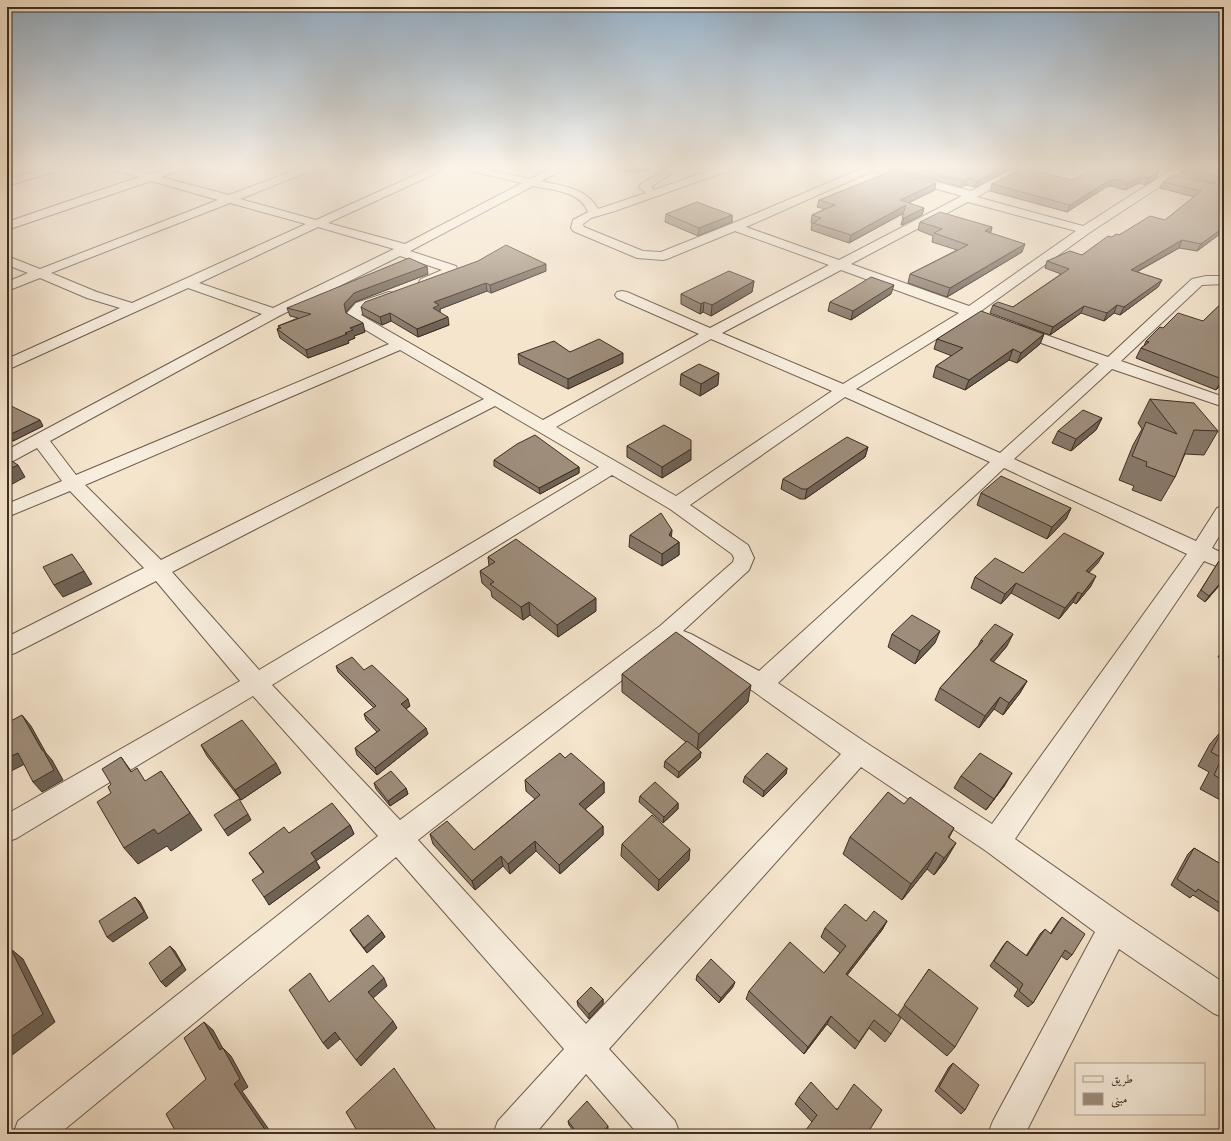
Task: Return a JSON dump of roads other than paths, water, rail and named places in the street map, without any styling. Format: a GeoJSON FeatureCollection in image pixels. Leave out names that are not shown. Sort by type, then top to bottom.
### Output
{"type":"FeatureCollection","features":[{"type":"Feature","properties":{"kind":"street"},"geometry":{"type":"LineString","coordinates":[[7,226],[21,221]]}},
{"type":"Feature","properties":{"kind":"street"},"geometry":{"type":"LineString","coordinates":[[7,287],[172,221]]}},
{"type":"Feature","properties":{"kind":"street"},"geometry":{"type":"LineString","coordinates":[[31,1134],[398,838],[668,632],[742,565],[744,558],[741,550],[677,505],[354,317],[354,313],[361,306],[442,276],[451,271],[451,268],[403,249],[312,221]]}},
{"type":"Feature","properties":{"kind":"street"},"geometry":{"type":"LineString","coordinates":[[7,365],[323,221]]}},
{"type":"Feature","properties":{"kind":"street"},"geometry":{"type":"LineString","coordinates":[[7,457],[274,313],[456,221]]}},
{"type":"Feature","properties":{"kind":"street"},"geometry":{"type":"LineString","coordinates":[[578,221],[577,228],[580,230],[641,255],[651,256],[669,255],[748,221]]}},
{"type":"Feature","properties":{"kind":"street"},"geometry":{"type":"LineString","coordinates":[[543,428],[708,334],[921,221]]}},
{"type":"Feature","properties":{"kind":"street"},"geometry":{"type":"LineString","coordinates":[[1055,221],[1085,230]]}},
{"type":"Feature","properties":{"kind":"street"},"geometry":{"type":"LineString","coordinates":[[677,505],[844,390],[970,312],[1099,221]]}},
{"type":"Feature","properties":{"kind":"street"},"geometry":{"type":"LineString","coordinates":[[735,227],[992,320]]}},
{"type":"Feature","properties":{"kind":"street"},"geometry":{"type":"LineString","coordinates":[[7,260],[38,274],[132,307]]}},
{"type":"Feature","properties":{"kind":"street"},"geometry":{"type":"LineString","coordinates":[[761,684],[1002,460],[1197,282],[1206,280],[1224,280]]}},
{"type":"Feature","properties":{"kind":"street"},"geometry":{"type":"LineString","coordinates":[[187,283],[274,313]]}},
{"type":"Feature","properties":{"kind":"street"},"geometry":{"type":"LineString","coordinates":[[622,295],[708,334],[844,390],[1002,460],[1224,562]]}},
{"type":"Feature","properties":{"kind":"street"},"geometry":{"type":"LineString","coordinates":[[1007,325],[1110,363],[1224,402]]}},
{"type":"Feature","properties":{"kind":"street"},"geometry":{"type":"LineString","coordinates":[[7,511],[72,482],[401,344]]}},
{"type":"Feature","properties":{"kind":"street"},"geometry":{"type":"LineString","coordinates":[[7,647],[495,400]]}},
{"type":"Feature","properties":{"kind":"street"},"geometry":{"type":"LineString","coordinates":[[40,440],[72,482],[158,570],[256,683],[398,838],[662,1134]]}},
{"type":"Feature","properties":{"kind":"street"},"geometry":{"type":"LineString","coordinates":[[7,829],[256,683],[612,467]]}},
{"type":"Feature","properties":{"kind":"street"},"geometry":{"type":"LineString","coordinates":[[996,842],[1200,551],[1224,512]]}},
{"type":"Feature","properties":{"kind":"street"},"geometry":{"type":"LineString","coordinates":[[668,632],[761,684],[859,752],[996,842],[1114,927],[1224,1002]]}},
{"type":"Feature","properties":{"kind":"street"},"geometry":{"type":"LineString","coordinates":[[511,1134],[586,1049],[859,752]]}},
{"type":"Feature","properties":{"kind":"street"},"geometry":{"type":"LineString","coordinates":[[1006,1134],[1114,927]]}}]}
